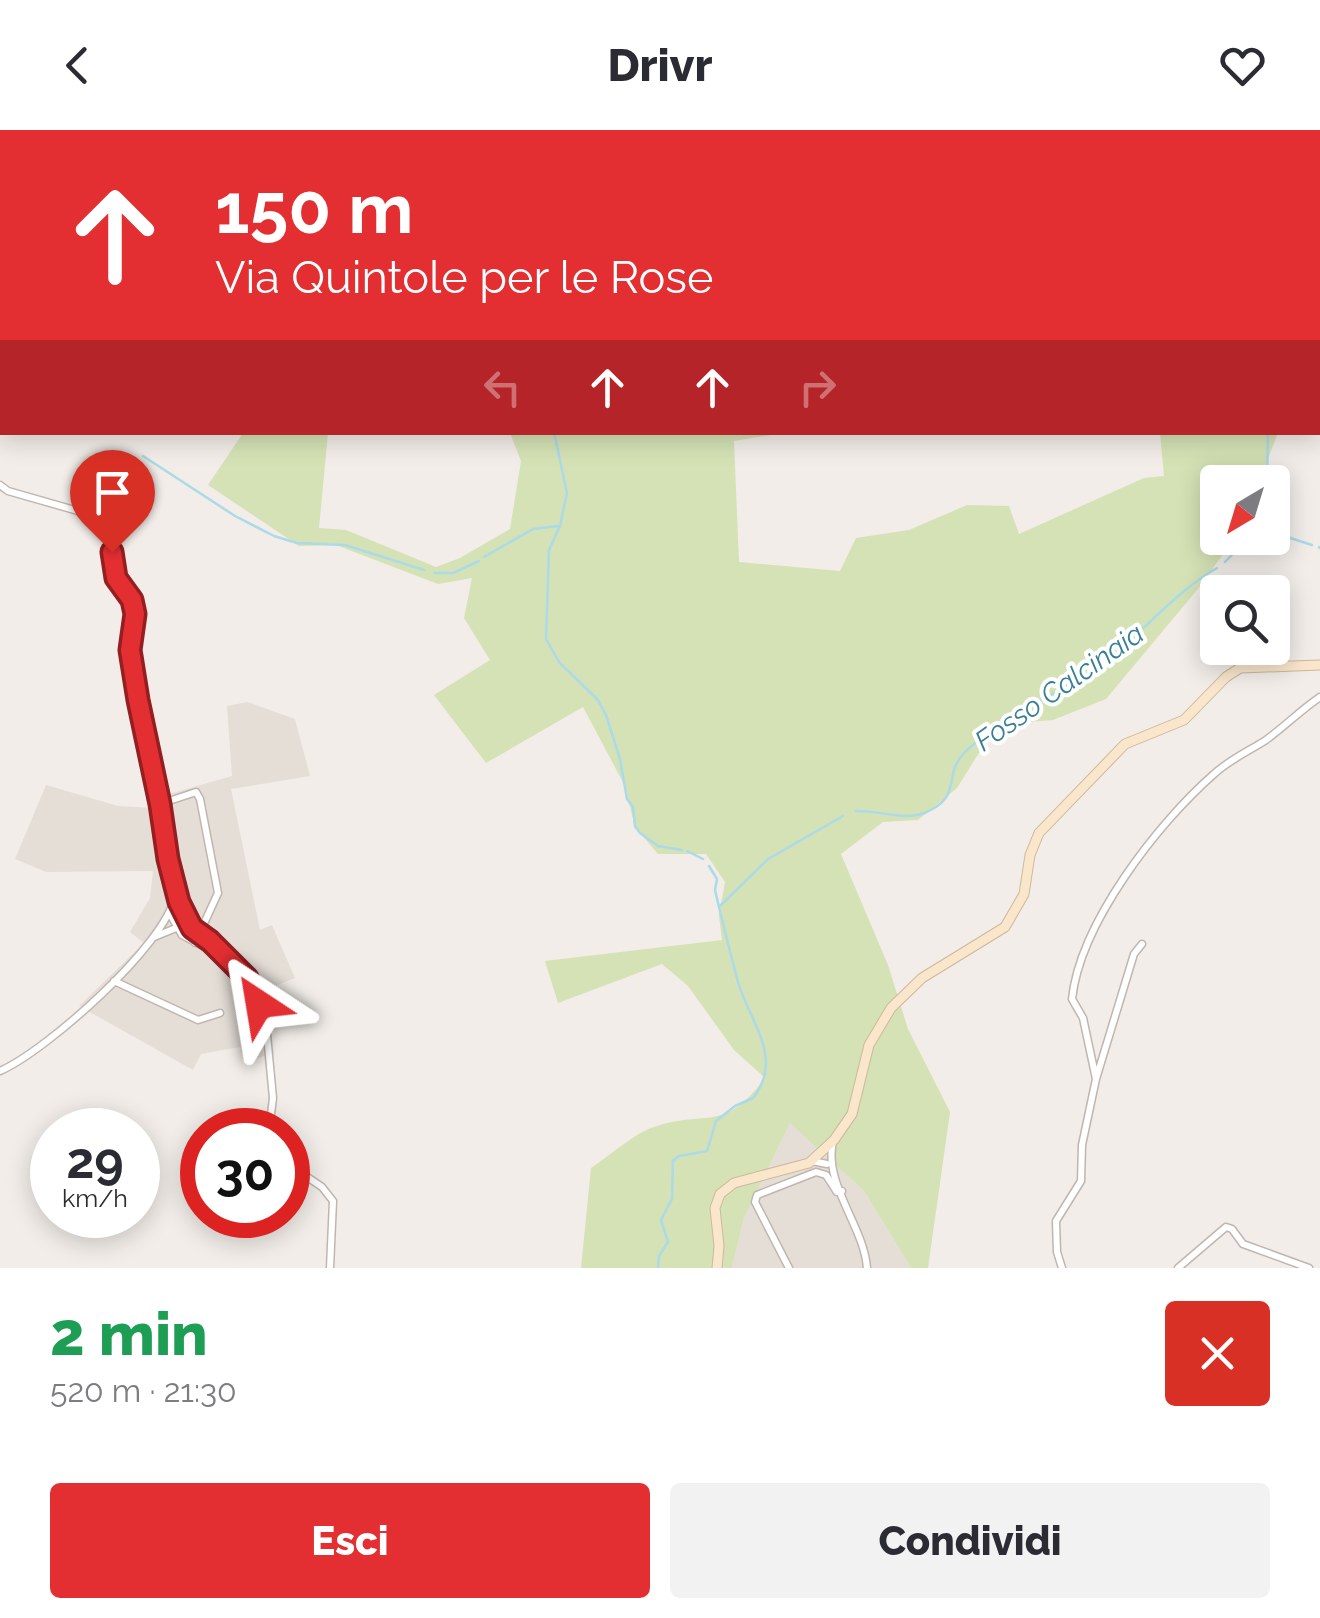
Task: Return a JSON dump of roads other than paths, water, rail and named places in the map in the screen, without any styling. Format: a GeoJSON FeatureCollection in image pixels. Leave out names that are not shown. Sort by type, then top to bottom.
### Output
{"type":"FeatureCollection","features":[{"type":"Feature","properties":{"kind":"main road"},"geometry":{"type":"LineString","coordinates":[[717,1268],[720,1246],[716,1200],[734,1183],[812,1162],[834,1140],[852,1114],[870,1046],[891,1008],[922,978],[1006,927],[1024,894],[1034,840],[1125,744],[1184,720],[1240,668],[1320,665]]}},
{"type":"Feature","properties":{"kind":"street"},"geometry":{"type":"LineString","coordinates":[[0,486],[92,515],[108,528],[115,574],[132,600],[135,614],[130,650],[176,890],[185,916],[199,934],[247,978],[264,1019],[272,1108]]}},
{"type":"Feature","properties":{"kind":"street"},"geometry":{"type":"LineString","coordinates":[[1096,1079],[1084,1018],[1072,1004],[1073,991],[1089,942],[1121,878],[1162,827],[1215,772],[1277,732],[1320,696]]}},
{"type":"Feature","properties":{"kind":"street"},"geometry":{"type":"LineString","coordinates":[[160,804],[190,792],[199,796],[218,894],[195,943]]}},
{"type":"Feature","properties":{"kind":"street"},"geometry":{"type":"LineString","coordinates":[[0,1071],[54,1038],[114,981],[170,914],[176,890]]}},
{"type":"Feature","properties":{"kind":"street"},"geometry":{"type":"LineString","coordinates":[[170,914],[185,916]]}},
{"type":"Feature","properties":{"kind":"street"},"geometry":{"type":"LineString","coordinates":[[170,914],[176,928],[195,943],[224,956]]}},
{"type":"Feature","properties":{"kind":"street"},"geometry":{"type":"LineString","coordinates":[[153,937],[176,928],[185,916]]}},
{"type":"Feature","properties":{"kind":"street"},"geometry":{"type":"LineString","coordinates":[[1062,1268],[1056,1221],[1081,1181],[1082,1145],[1096,1079],[1134,954],[1142,944]]}},
{"type":"Feature","properties":{"kind":"street"},"geometry":{"type":"LineString","coordinates":[[114,981],[198,1020],[220,1012]]}},
{"type":"Feature","properties":{"kind":"street"},"geometry":{"type":"LineString","coordinates":[[831,1165],[834,1140]]}},
{"type":"Feature","properties":{"kind":"street"},"geometry":{"type":"LineString","coordinates":[[821,1154],[831,1165],[842,1191],[867,1268]]}},
{"type":"Feature","properties":{"kind":"street"},"geometry":{"type":"LineString","coordinates":[[812,1162],[831,1165]]}},
{"type":"Feature","properties":{"kind":"street"},"geometry":{"type":"LineString","coordinates":[[778,1172],[782,1184]]}},
{"type":"Feature","properties":{"kind":"street"},"geometry":{"type":"LineString","coordinates":[[789,1268],[755,1202],[762,1192],[816,1172],[826,1175],[836,1192],[842,1191]]}},
{"type":"Feature","properties":{"kind":"street"},"geometry":{"type":"LineString","coordinates":[[310,1179],[322,1187],[332,1202],[330,1268]]}},
{"type":"Feature","properties":{"kind":"street"},"geometry":{"type":"LineString","coordinates":[[1178,1268],[1226,1227],[1242,1244],[1308,1268]]}},
{"type":"Feature","properties":{"kind":"waterway"},"geometry":{"type":"LineString","coordinates":[[555,435],[567,493],[560,526],[549,550],[546,639],[559,662],[598,700],[606,715],[635,826],[658,846],[682,850]]}},
{"type":"Feature","properties":{"kind":"waterway"},"geometry":{"type":"LineString","coordinates":[[1267,465],[1268,435]]}},
{"type":"Feature","properties":{"kind":"waterway"},"geometry":{"type":"LineString","coordinates":[[143,456],[235,516],[274,536],[297,543],[345,545],[424,570]]}},
{"type":"Feature","properties":{"kind":"waterway"},"geometry":{"type":"LineString","coordinates":[[484,557],[533,529],[558,526]]}},
{"type":"Feature","properties":{"kind":"waterway","name":"Fosso Calcinaia"},"geometry":{"type":"LineString","coordinates":[[1290,538],[1312,545]]}},
{"type":"Feature","properties":{"kind":"waterway","name":"Fosso Calcinaia"},"geometry":{"type":"LineString","coordinates":[[1225,562],[1232,555]]}},
{"type":"Feature","properties":{"kind":"waterway"},"geometry":{"type":"LineString","coordinates":[[434,573],[453,573],[479,561]]}},
{"type":"Feature","properties":{"kind":"waterway","name":"Fosso Calcinaia"},"geometry":{"type":"LineString","coordinates":[[856,811],[908,816],[936,807],[948,793],[958,762],[977,741],[1099,665],[1217,568]]}},
{"type":"Feature","properties":{"kind":"waterway","name":"Fosso Calcinaia"},"geometry":{"type":"LineString","coordinates":[[720,906],[768,859],[843,816]]}},
{"type":"Feature","properties":{"kind":"waterway"},"geometry":{"type":"LineString","coordinates":[[687,851],[703,859]]}},
{"type":"Feature","properties":{"kind":"waterway"},"geometry":{"type":"LineString","coordinates":[[658,1268],[659,1256],[668,1242],[661,1220],[672,1199],[673,1161],[679,1156],[707,1151],[716,1121],[753,1098],[766,1068],[762,1040],[738,982],[715,890],[717,879],[709,866]]}}]}
